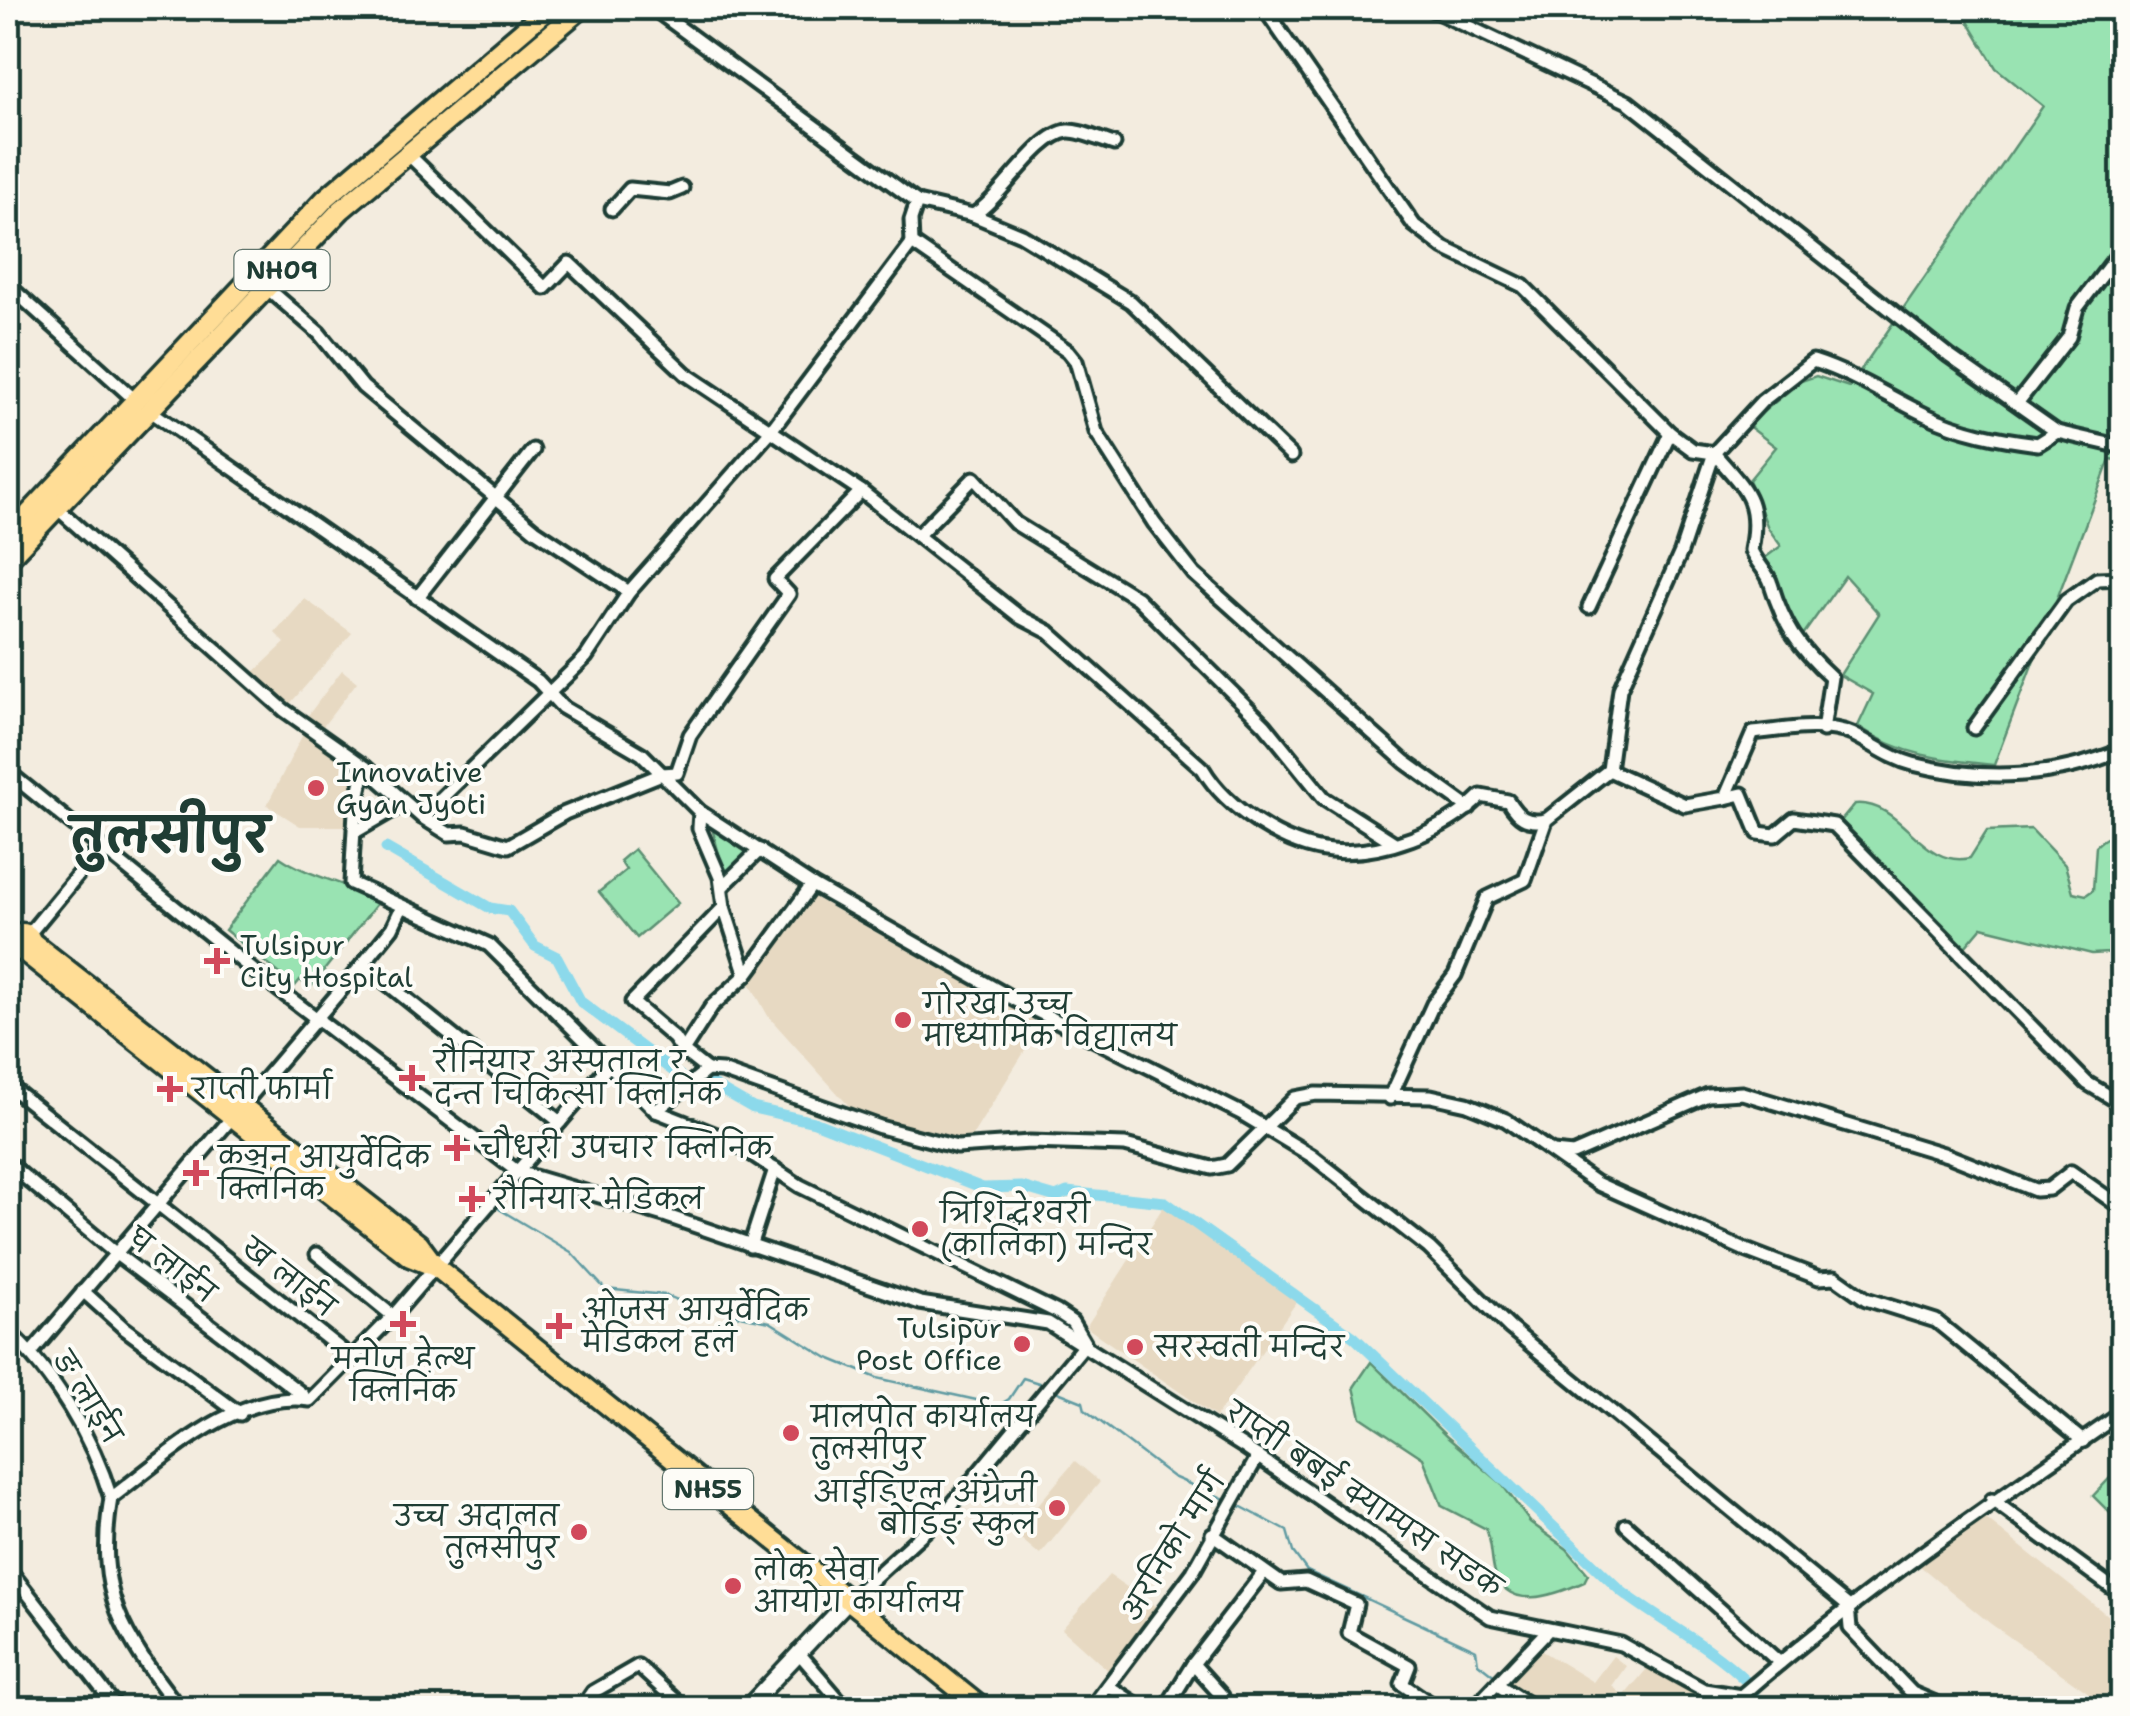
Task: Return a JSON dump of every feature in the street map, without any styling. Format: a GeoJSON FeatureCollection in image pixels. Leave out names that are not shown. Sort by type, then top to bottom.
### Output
{"type":"FeatureCollection","features":[{"type":"Feature","properties":{"kind":"main road","name":"NH09"},"geometry":{"type":"LineString","coordinates":[[270,274],[326,198],[549,8]]}},
{"type":"Feature","properties":{"kind":"main road","name":"NH09"},"geometry":{"type":"LineString","coordinates":[[8,536],[270,274],[340,210],[582,8]]}},
{"type":"Feature","properties":{"kind":"main road","name":"NH09"},"geometry":{"type":"LineString","coordinates":[[8,559],[142,405]]}},
{"type":"Feature","properties":{"kind":"main road","name":"NH55"},"geometry":{"type":"LineString","coordinates":[[17,942],[236,1108],[410,1257],[436,1267],[846,1603],[982,1708]]}},
{"type":"Feature","properties":{"kind":"street"},"geometry":{"type":"LineString","coordinates":[[653,8],[917,202],[973,215],[1021,234],[1131,302],[1291,456]]}},
{"type":"Feature","properties":{"kind":"street"},"geometry":{"type":"LineString","coordinates":[[1264,8],[1414,225],[1444,248],[1523,286],[1670,433],[1693,450],[1714,452],[1753,501],[1758,518],[1752,550],[1770,580],[1775,606],[1808,655],[1832,677],[1823,730]]}},
{"type":"Feature","properties":{"kind":"street"},"geometry":{"type":"LineString","coordinates":[[1430,8],[1628,102],[1949,356],[2057,432],[2122,447]]}},
{"type":"Feature","properties":{"kind":"street"},"geometry":{"type":"LineString","coordinates":[[973,215],[987,207],[1050,139],[1068,131],[1114,144]]}},
{"type":"Feature","properties":{"kind":"street"},"geometry":{"type":"LineString","coordinates":[[407,153],[546,288],[569,263],[686,374],[861,491],[1020,616],[1048,632],[1194,761],[1218,794],[1253,818],[1312,847],[1334,851],[1394,842],[1454,820],[1481,796],[1508,801],[1518,816],[1533,823],[1546,820],[1609,770],[1620,688],[1681,552],[1714,452],[1762,400],[1814,361],[1844,371],[1927,416],[1969,432],[2038,444],[2057,432]]}},
{"type":"Feature","properties":{"kind":"street"},"geometry":{"type":"LineString","coordinates":[[612,209],[630,189],[670,194],[682,188]]}},
{"type":"Feature","properties":{"kind":"street"},"geometry":{"type":"LineString","coordinates":[[422,817],[586,657],[629,592],[770,432],[912,242],[910,220],[917,202]]}},
{"type":"Feature","properties":{"kind":"street"},"geometry":{"type":"LineString","coordinates":[[912,242],[1068,351],[1076,361],[1096,432],[1154,523],[1194,574],[1405,762],[1469,808]]}},
{"type":"Feature","properties":{"kind":"street"},"geometry":{"type":"LineString","coordinates":[[2018,402],[2068,337],[2077,308],[2122,249]]}},
{"type":"Feature","properties":{"kind":"street"},"geometry":{"type":"LineString","coordinates":[[270,274],[364,387],[535,530],[629,592]]}},
{"type":"Feature","properties":{"kind":"street"},"geometry":{"type":"LineString","coordinates":[[8,285],[142,405],[551,694],[562,707],[642,754],[700,812],[812,886],[1077,1034],[1266,1127],[1312,1156],[1429,1248],[1510,1328],[1848,1606],[1850,1628],[1912,1694],[1948,1708]]}},
{"type":"Feature","properties":{"kind":"street"},"geometry":{"type":"LineString","coordinates":[[1589,607],[1670,433]]}},
{"type":"Feature","properties":{"kind":"street"},"geometry":{"type":"LineString","coordinates":[[417,598],[533,450]]}},
{"type":"Feature","properties":{"kind":"street"},"geometry":{"type":"LineString","coordinates":[[920,534],[974,478],[1015,523],[1136,598],[1265,725],[1324,798],[1394,842]]}},
{"type":"Feature","properties":{"kind":"street"},"geometry":{"type":"LineString","coordinates":[[56,508],[284,710],[365,767],[422,817],[449,834],[465,833],[508,846],[565,813],[662,774],[678,773],[690,735],[789,594],[774,579],[861,491]]}},
{"type":"Feature","properties":{"kind":"street"},"geometry":{"type":"LineString","coordinates":[[1974,728],[2066,600],[2097,578],[2122,578]]}},
{"type":"Feature","properties":{"kind":"street"},"geometry":{"type":"LineString","coordinates":[[1725,798],[1753,733],[1850,733],[1879,752],[1914,765],[1998,775],[2046,774],[2090,764],[2122,750]]}},
{"type":"Feature","properties":{"kind":"street"},"geometry":{"type":"LineString","coordinates":[[365,767],[351,883],[489,946],[610,1064],[640,1100],[656,1111],[732,1141],[844,1209],[1057,1312],[1072,1322],[1085,1344],[945,1513],[846,1603],[747,1708]]}},
{"type":"Feature","properties":{"kind":"street"},"geometry":{"type":"LineString","coordinates":[[1609,770],[1652,794],[1686,805],[1742,794],[1748,818],[1758,833],[1775,836],[1794,819],[1834,825],[2087,1082],[2122,1104]]}},
{"type":"Feature","properties":{"kind":"street"},"geometry":{"type":"LineString","coordinates":[[8,772],[100,848],[518,1172]]}},
{"type":"Feature","properties":{"kind":"street"},"geometry":{"type":"LineString","coordinates":[[355,832],[405,803]]}},
{"type":"Feature","properties":{"kind":"street"},"geometry":{"type":"LineString","coordinates":[[700,812],[699,828],[722,887],[724,907],[746,975]]}},
{"type":"Feature","properties":{"kind":"street"},"geometry":{"type":"LineString","coordinates":[[1390,1098],[1433,1004],[1455,975],[1476,917],[1488,898],[1525,880],[1546,820]]}},
{"type":"Feature","properties":{"kind":"street"},"geometry":{"type":"LineString","coordinates":[[17,942],[100,848]]}},
{"type":"Feature","properties":{"kind":"street"},"geometry":{"type":"LineString","coordinates":[[722,887],[760,850]]}},
{"type":"Feature","properties":{"kind":"street"},"geometry":{"type":"LineString","coordinates":[[683,1051],[712,1006],[746,975],[812,886]]}},
{"type":"Feature","properties":{"kind":"street"},"geometry":{"type":"LineString","coordinates":[[724,907],[632,1002],[707,1070],[738,1076],[880,1128],[956,1147],[1030,1142],[1124,1145],[1212,1168],[1227,1164],[1295,1098],[1316,1094],[1431,1096],[1467,1104],[1506,1120],[1596,1183],[1744,1250],[1819,1278],[1835,1277],[1866,1299],[1936,1321],[2083,1441]]}},
{"type":"Feature","properties":{"kind":"street"},"geometry":{"type":"LineString","coordinates":[[31,1352],[363,964],[392,928],[401,909]]}},
{"type":"Feature","properties":{"kind":"street"},"geometry":{"type":"LineString","coordinates":[[363,964],[560,1122]]}},
{"type":"Feature","properties":{"kind":"street"},"geometry":{"type":"LineString","coordinates":[[179,1708],[142,1661],[108,1589],[104,1562],[112,1498],[207,1427],[284,1396],[310,1400],[393,1316],[610,1064]]}},
{"type":"Feature","properties":{"kind":"street"},"geometry":{"type":"LineString","coordinates":[[656,1111],[707,1070]]}},
{"type":"Feature","properties":{"kind":"street","name":"ख लाईन"},"geometry":{"type":"LineString","coordinates":[[8,1084],[353,1359]]}},
{"type":"Feature","properties":{"kind":"street"},"geometry":{"type":"LineString","coordinates":[[1550,1152],[1572,1154],[1692,1100],[1742,1093],[1947,1155],[2035,1190],[2050,1189],[2071,1172],[2122,1208]]}},
{"type":"Feature","properties":{"kind":"street","name":"घ लाईन"},"geometry":{"type":"LineString","coordinates":[[8,1163],[115,1253],[310,1400]]}},
{"type":"Feature","properties":{"kind":"street"},"geometry":{"type":"LineString","coordinates":[[750,1246],[775,1168]]}},
{"type":"Feature","properties":{"kind":"street","name":"राप्ती बबई क्याम्पस सडक"},"geometry":{"type":"LineString","coordinates":[[518,1172],[667,1216],[920,1303],[1048,1323],[1258,1456],[1490,1617],[1621,1644],[1704,1690],[1742,1696]]}},
{"type":"Feature","properties":{"kind":"street"},"geometry":{"type":"LineString","coordinates":[[317,1254],[393,1316]]}},
{"type":"Feature","properties":{"kind":"street"},"geometry":{"type":"LineString","coordinates":[[83,1290],[124,1328],[240,1414]]}},
{"type":"Feature","properties":{"kind":"street","name":"ङ लाईन"},"geometry":{"type":"LineString","coordinates":[[8,1331],[31,1352],[93,1448],[112,1498]]}},
{"type":"Feature","properties":{"kind":"street"},"geometry":{"type":"LineString","coordinates":[[1749,1708],[1742,1696],[1848,1606],[1992,1500],[2122,1413]]}},
{"type":"Feature","properties":{"kind":"street","name":"अरनिको मार्ग"},"geometry":{"type":"LineString","coordinates":[[1091,1708],[1193,1572],[1258,1456]]}},
{"type":"Feature","properties":{"kind":"street"},"geometry":{"type":"LineString","coordinates":[[1992,1500],[2122,1595]]}},
{"type":"Feature","properties":{"kind":"street"},"geometry":{"type":"LineString","coordinates":[[1626,1526],[1780,1663]]}},
{"type":"Feature","properties":{"kind":"street"},"geometry":{"type":"LineString","coordinates":[[1212,1534],[1281,1583],[1306,1581],[1356,1604],[1350,1633],[1408,1666],[1402,1684],[1436,1708]]}},
{"type":"Feature","properties":{"kind":"street"},"geometry":{"type":"LineString","coordinates":[[8,1568],[117,1708]]}},
{"type":"Feature","properties":{"kind":"street"},"geometry":{"type":"LineString","coordinates":[[1166,1708],[1193,1664],[1264,1572]]}},
{"type":"Feature","properties":{"kind":"street"},"geometry":{"type":"LineString","coordinates":[[1474,1708],[1548,1630]]}},
{"type":"Feature","properties":{"kind":"street"},"geometry":{"type":"LineString","coordinates":[[798,1652],[846,1708]]}},
{"type":"Feature","properties":{"kind":"street"},"geometry":{"type":"LineString","coordinates":[[1193,1664],[1222,1696],[1224,1708]]}},
{"type":"Feature","properties":{"kind":"street"},"geometry":{"type":"LineString","coordinates":[[582,1708],[593,1692],[638,1666],[684,1708]]}},
{"type":"Feature","properties":{"kind":"street"},"geometry":{"type":"LineString","coordinates":[[1498,1685],[1534,1708]]}},
{"type":"Feature","properties":{"kind":"street"},"geometry":{"type":"LineString","coordinates":[[1108,1686],[1142,1708]]}},
{"type":"Feature","properties":{"kind":"shaded area"},"geometry":{"type":"Polygon","coordinates":[[[305,599],[352,633],[287,707],[251,675],[285,643],[275,633],[305,599]]]}},
{"type":"Feature","properties":{"kind":"shaded area"},"geometry":{"type":"Polygon","coordinates":[[[342,670],[357,682],[321,729],[306,718],[342,670]]]}},
{"type":"Feature","properties":{"kind":"shaded area","name":"Innovative Gyan Jyoti"},"geometry":{"type":"Polygon","coordinates":[[[304,732],[360,771],[347,826],[300,826],[267,805],[304,732]]]}},
{"type":"Feature","properties":{"kind":"shaded area","name":"गोरखा उच्च माध्यामिक विद्यालय"},"geometry":{"type":"Polygon","coordinates":[[[808,894],[1041,1025],[967,1144],[847,1111],[849,1106],[768,1016],[747,978],[808,894]]]}},
{"type":"Feature","properties":{"kind":"shaded area"},"geometry":{"type":"Polygon","coordinates":[[[1165,1204],[1298,1300],[1216,1417],[1086,1327],[1165,1204]]]}},
{"type":"Feature","properties":{"kind":"shaded area","name":"आईडिएल अंग्रेजी बोर्डिङ् स्कुल"},"geometry":{"type":"Polygon","coordinates":[[[1075,1461],[1100,1482],[1040,1555],[1014,1533],[1075,1461]]]}},
{"type":"Feature","properties":{"kind":"shaded area"},"geometry":{"type":"Polygon","coordinates":[[[1981,1515],[2122,1627],[2122,1708],[2110,1708],[1991,1624],[1920,1566],[1981,1515]]]}},
{"type":"Feature","properties":{"kind":"shaded area"},"geometry":{"type":"Polygon","coordinates":[[[1109,1575],[1161,1610],[1111,1673],[1062,1629],[1109,1575]]]}},
{"type":"Feature","properties":{"kind":"shaded area"},"geometry":{"type":"Polygon","coordinates":[[[1540,1650],[1593,1682],[1613,1656],[1626,1666],[1612,1686],[1624,1696],[1651,1664],[1712,1696],[1702,1708],[1547,1708],[1509,1685],[1540,1650]]]}},
{"type":"Feature","properties":{"kind":"green space"},"geometry":{"type":"Polygon","coordinates":[[[1960,8],[2122,8],[2122,461],[2110,459],[1994,765],[1906,750],[1858,726],[1873,694],[1840,675],[1879,614],[1845,576],[1803,635],[1789,619],[1762,560],[1781,546],[1768,528],[1749,480],[1776,447],[1747,425],[1801,381],[1816,376],[1849,387],[2043,106],[1996,68],[1960,8]]]}},
{"type":"Feature","properties":{"kind":"green space"},"geometry":{"type":"Polygon","coordinates":[[[1855,804],[1886,812],[1924,845],[1953,859],[1970,858],[1987,831],[2031,829],[2065,865],[2073,892],[2086,895],[2093,890],[2096,846],[2111,836],[2122,838],[2122,943],[2108,953],[2092,954],[1982,927],[1960,953],[1842,830],[1841,821],[1855,804]]]}},
{"type":"Feature","properties":{"kind":"green space"},"geometry":{"type":"Polygon","coordinates":[[[711,824],[753,853],[726,881],[711,824]]]}},
{"type":"Feature","properties":{"kind":"green space"},"geometry":{"type":"Polygon","coordinates":[[[634,849],[678,903],[637,938],[599,892],[626,870],[620,861],[634,849]]]}},
{"type":"Feature","properties":{"kind":"green space"},"geometry":{"type":"Polygon","coordinates":[[[280,857],[379,901],[310,988],[300,980],[295,986],[225,930],[280,857]]]}},
{"type":"Feature","properties":{"kind":"green space"},"geometry":{"type":"Polygon","coordinates":[[[1371,1362],[1446,1436],[1501,1483],[1530,1522],[1567,1549],[1588,1574],[1584,1582],[1533,1597],[1509,1592],[1500,1583],[1486,1529],[1442,1506],[1423,1458],[1361,1417],[1354,1387],[1371,1362]]]}},
{"type":"Feature","properties":{"kind":"green space"},"geometry":{"type":"Polygon","coordinates":[[[2122,1465],[2122,1525],[2093,1496],[2122,1465]]]}},
{"type":"Feature","properties":{"kind":"waterway"},"geometry":{"type":"LineString","coordinates":[[386,848],[490,908],[509,911],[535,946],[557,957],[581,1002],[680,1076]]}},
{"type":"Feature","properties":{"kind":"waterway"},"geometry":{"type":"LineString","coordinates":[[711,1084],[753,1108],[814,1122],[983,1188],[1022,1187],[1056,1197],[1067,1192],[1165,1202],[1354,1337],[1621,1591],[1744,1679]]}},
{"type":"Feature","properties":{"kind":"waterway"},"geometry":{"type":"LineString","coordinates":[[499,1209],[571,1252],[605,1289],[665,1295],[692,1306],[770,1322],[826,1357],[877,1378],[999,1405],[1009,1399],[1023,1378],[1045,1385]]}},
{"type":"Feature","properties":{"kind":"waterway"},"geometry":{"type":"LineString","coordinates":[[1058,1392],[1083,1402],[1085,1410],[1173,1477],[1227,1500]]}},
{"type":"Feature","properties":{"kind":"waterway"},"geometry":{"type":"LineString","coordinates":[[1238,1505],[1287,1531],[1293,1552],[1307,1571],[1476,1650],[1478,1663],[1496,1677]]}},
{"type":"Feature","properties":{"kind":"waterway"},"geometry":{"type":"LineString","coordinates":[[1755,1697],[1763,1708]]}},
{"type":"Feature","properties":{"kind":"place","name":"Innovative Gyan Jyoti"},"geometry":{"type":"Point","coordinates":[316,788]}},
{"type":"Feature","properties":{"kind":"place","name":"Tulsipur City Hospital"},"geometry":{"type":"Point","coordinates":[217,961]}},
{"type":"Feature","properties":{"kind":"place","name":"गोरखा उच्च माध्यामिक विद्यालय"},"geometry":{"type":"Point","coordinates":[903,1020]}},
{"type":"Feature","properties":{"kind":"place","name":"रौनियार अस्पताल र दन्त चिकित्सा क्लिनिक"},"geometry":{"type":"Point","coordinates":[412,1078]}},
{"type":"Feature","properties":{"kind":"place","name":"राप्ती फार्मा"},"geometry":{"type":"Point","coordinates":[170,1089]}},
{"type":"Feature","properties":{"kind":"place","name":"चौधरी उपचार क्लिनिक"},"geometry":{"type":"Point","coordinates":[457,1148]}},
{"type":"Feature","properties":{"kind":"place","name":"कञ्चन आयुर्वेदिक क्लिनिक"},"geometry":{"type":"Point","coordinates":[196,1173]}},
{"type":"Feature","properties":{"kind":"place","name":"रौनियार मेडिकल"},"geometry":{"type":"Point","coordinates":[472,1199]}},
{"type":"Feature","properties":{"kind":"place","name":"त्रिशिद्धेश्वरी (कालिका) मन्दिर"},"geometry":{"type":"Point","coordinates":[920,1229]}},
{"type":"Feature","properties":{"kind":"place","name":"मनोज हेल्थ क्लिनिक"},"geometry":{"type":"Point","coordinates":[403,1324]}},
{"type":"Feature","properties":{"kind":"place","name":"ओजस आयुर्वेदिक मेडिकल हल"},"geometry":{"type":"Point","coordinates":[559,1326]}},
{"type":"Feature","properties":{"kind":"place","name":"Tulsipur Post Office"},"geometry":{"type":"Point","coordinates":[1022,1344]}},
{"type":"Feature","properties":{"kind":"place","name":"सरस्वती मन्दिर"},"geometry":{"type":"Point","coordinates":[1135,1347]}},
{"type":"Feature","properties":{"kind":"place","name":"मालपोत कार्यालय तुलसीपुर"},"geometry":{"type":"Point","coordinates":[791,1433]}},
{"type":"Feature","properties":{"kind":"place","name":"आईडिएल अंग्रेजी बोर्डिङ् स्कुल"},"geometry":{"type":"Point","coordinates":[1057,1508]}},
{"type":"Feature","properties":{"kind":"place","name":"उच्च अदालत तुलसीपुर"},"geometry":{"type":"Point","coordinates":[579,1532]}},
{"type":"Feature","properties":{"kind":"place","name":"लोक सेवा आयोग कार्यालय"},"geometry":{"type":"Point","coordinates":[733,1586]}},
{"type":"Feature","properties":{"kind":"district","name":"तुलसीपुर"},"geometry":{"type":"Point","coordinates":[170,835]}}]}
